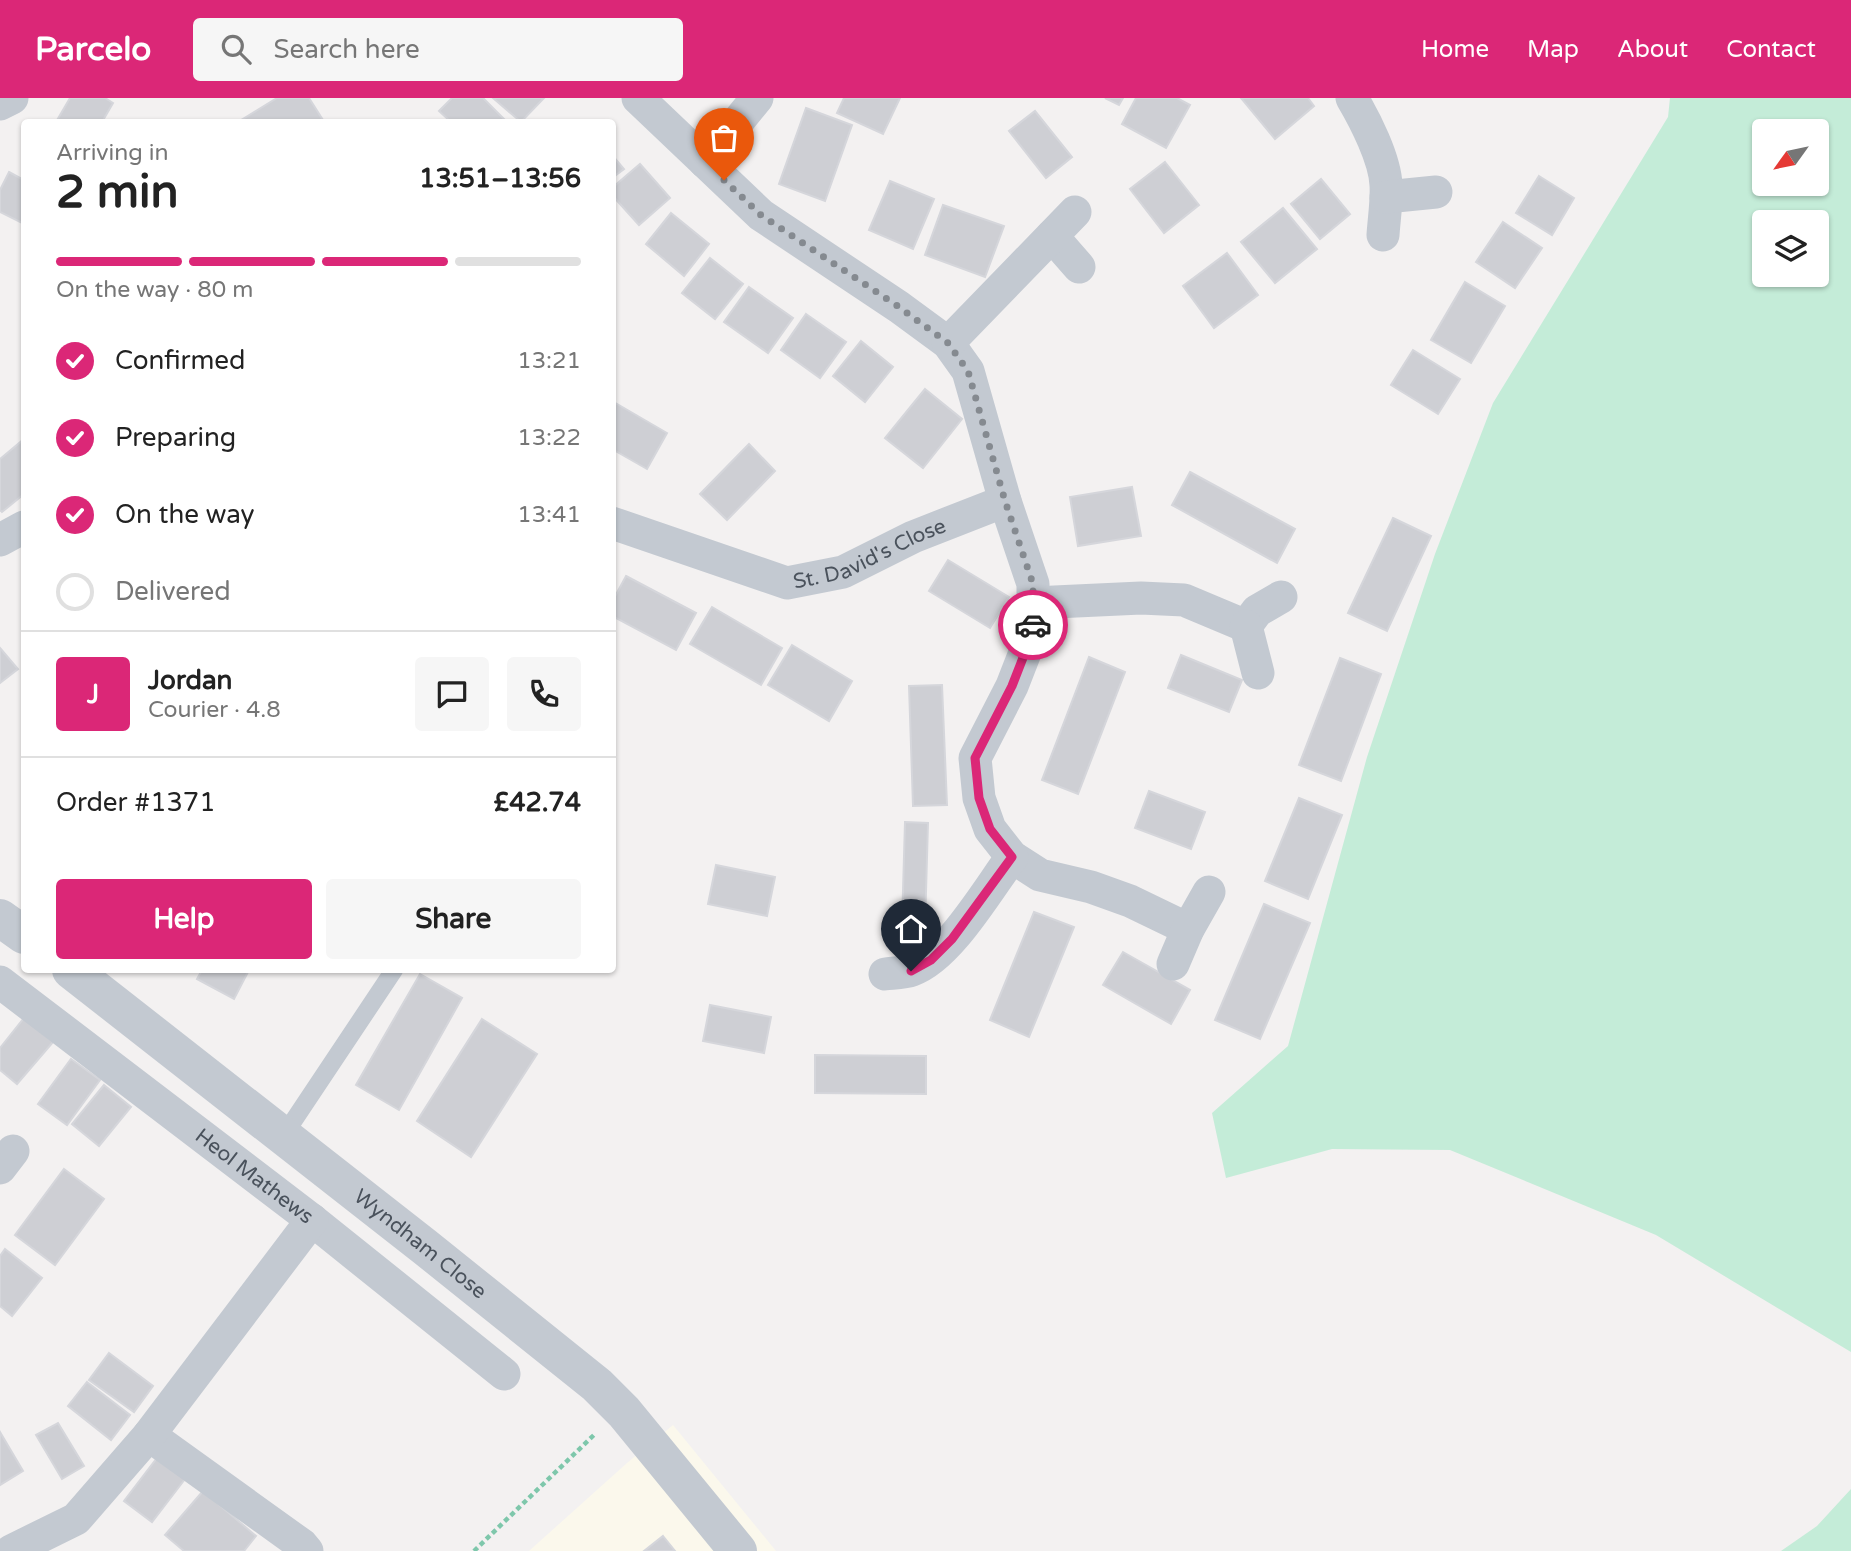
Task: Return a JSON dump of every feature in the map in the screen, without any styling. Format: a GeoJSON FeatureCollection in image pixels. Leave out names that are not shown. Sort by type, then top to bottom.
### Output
{"type":"FeatureCollection","features":[{"type":"Feature","properties":{"kind":"street"},"geometry":{"type":"LineString","coordinates":[[0,104],[12,98]]}},
{"type":"Feature","properties":{"kind":"street"},"geometry":{"type":"LineString","coordinates":[[638,98],[761,215],[948,343],[968,371],[1005,501],[1033,584],[1033,632],[1012,686],[975,758],[979,798],[990,829],[1012,857],[1040,875],[1091,887],[1130,901],[1188,929]]}},
{"type":"Feature","properties":{"kind":"street"},"geometry":{"type":"LineString","coordinates":[[705,162],[757,98]]}},
{"type":"Feature","properties":{"kind":"street"},"geometry":{"type":"LineString","coordinates":[[1352,98],[1376,146],[1387,184],[1383,235]]}},
{"type":"Feature","properties":{"kind":"street"},"geometry":{"type":"LineString","coordinates":[[1385,197],[1436,192]]}},
{"type":"Feature","properties":{"kind":"street"},"geometry":{"type":"LineString","coordinates":[[948,343],[1074,212]]}},
{"type":"Feature","properties":{"kind":"street"},"geometry":{"type":"LineString","coordinates":[[1052,236],[1079,268]]}},
{"type":"Feature","properties":{"kind":"street","name":"St. David's Close"},"geometry":{"type":"LineString","coordinates":[[616,524],[787,583],[843,572],[913,537],[1005,501]]}},
{"type":"Feature","properties":{"kind":"street"},"geometry":{"type":"LineString","coordinates":[[0,540],[21,529]]}},
{"type":"Feature","properties":{"kind":"street"},"geometry":{"type":"LineString","coordinates":[[1246,626],[1258,611],[1281,597]]}},
{"type":"Feature","properties":{"kind":"street"},"geometry":{"type":"LineString","coordinates":[[1033,603],[1141,598],[1184,600],[1246,626]]}},
{"type":"Feature","properties":{"kind":"street"},"geometry":{"type":"LineString","coordinates":[[1246,626],[1258,673]]}},
{"type":"Feature","properties":{"kind":"street"},"geometry":{"type":"LineString","coordinates":[[885,974],[911,971],[931,960],[952,939],[1012,857]]}},
{"type":"Feature","properties":{"kind":"street"},"geometry":{"type":"LineString","coordinates":[[1173,964],[1188,929],[1209,892]]}},
{"type":"Feature","properties":{"kind":"street"},"geometry":{"type":"LineString","coordinates":[[0,918],[21,933]]}},
{"type":"Feature","properties":{"kind":"street","name":"Wyndham Close"},"geometry":{"type":"LineString","coordinates":[[91,975],[284,1135],[597,1385],[624,1412],[738,1551]]}},
{"type":"Feature","properties":{"kind":"street","name":"Heol Mathews"},"geometry":{"type":"LineString","coordinates":[[0,982],[312,1220],[505,1374]]}},
{"type":"Feature","properties":{"kind":"street"},"geometry":{"type":"LineString","coordinates":[[11,1551],[76,1519],[149,1435],[312,1220]]}},
{"type":"Feature","properties":{"kind":"street"},"geometry":{"type":"LineString","coordinates":[[149,1435],[307,1551]]}},
{"type":"Feature","properties":{"kind":"lane"},"geometry":{"type":"LineString","coordinates":[[284,1135],[392,973]]}},
{"type":"Feature","properties":{"kind":"path"},"geometry":{"type":"LineString","coordinates":[[474,1551],[605,1424]]}},
{"type":"Feature","properties":{"kind":"shaded area"},"geometry":{"type":"Polygon","coordinates":[[[673,1425],[776,1551],[529,1551],[627,1463],[673,1425]]]}},
{"type":"Feature","properties":{"kind":"green space"},"geometry":{"type":"Polygon","coordinates":[[[1670,98],[1851,98],[1851,1352],[1656,1235],[1450,1150],[1332,1149],[1226,1178],[1212,1113],[1288,1046],[1367,757],[1435,554],[1493,403],[1668,117],[1670,98]]]}},
{"type":"Feature","properties":{"kind":"green space"},"geometry":{"type":"Polygon","coordinates":[[[1851,1489],[1851,1551],[1781,1551],[1817,1526],[1851,1489]]]}},
{"type":"Feature","properties":{"kind":"building"},"geometry":{"type":"Polygon","coordinates":[[[70,98],[105,98],[113,103],[104,119],[58,119],[70,98]]]}},
{"type":"Feature","properties":{"kind":"building"},"geometry":{"type":"Polygon","coordinates":[[[277,98],[309,98],[322,119],[243,119],[277,98]]]}},
{"type":"Feature","properties":{"kind":"building"},"geometry":{"type":"Polygon","coordinates":[[[452,98],[483,98],[504,119],[448,119],[439,111],[452,98]]]}},
{"type":"Feature","properties":{"kind":"building"},"geometry":{"type":"Polygon","coordinates":[[[493,98],[544,98],[524,119],[518,119],[493,98]]]}},
{"type":"Feature","properties":{"kind":"building"},"geometry":{"type":"Polygon","coordinates":[[[844,98],[900,98],[883,134],[837,113],[844,98]]]}},
{"type":"Feature","properties":{"kind":"building"},"geometry":{"type":"Polygon","coordinates":[[[1105,98],[1123,98],[1119,105],[1105,98]]]}},
{"type":"Feature","properties":{"kind":"building"},"geometry":{"type":"Polygon","coordinates":[[[1136,98],[1177,98],[1190,105],[1166,148],[1122,124],[1136,98]]]}},
{"type":"Feature","properties":{"kind":"building"},"geometry":{"type":"Polygon","coordinates":[[[1241,98],[1308,98],[1314,106],[1275,139],[1241,98]]]}},
{"type":"Feature","properties":{"kind":"building"},"geometry":{"type":"Polygon","coordinates":[[[806,108],[852,125],[825,201],[779,184],[806,108]]]}},
{"type":"Feature","properties":{"kind":"building"},"geometry":{"type":"Polygon","coordinates":[[[1035,111],[1072,157],[1046,178],[1009,131],[1035,111]]]}},
{"type":"Feature","properties":{"kind":"building"},"geometry":{"type":"Polygon","coordinates":[[[616,160],[624,169],[616,175],[616,160]]]}},
{"type":"Feature","properties":{"kind":"building"},"geometry":{"type":"Polygon","coordinates":[[[1165,162],[1199,205],[1164,233],[1130,189],[1165,162]]]}},
{"type":"Feature","properties":{"kind":"building"},"geometry":{"type":"Polygon","coordinates":[[[640,164],[670,198],[639,225],[616,199],[616,185],[640,164]]]}},
{"type":"Feature","properties":{"kind":"building"},"geometry":{"type":"Polygon","coordinates":[[[9,172],[21,178],[21,222],[0,212],[0,190],[9,172]]]}},
{"type":"Feature","properties":{"kind":"building"},"geometry":{"type":"Polygon","coordinates":[[[1539,176],[1574,198],[1552,235],[1516,213],[1539,176]]]}},
{"type":"Feature","properties":{"kind":"building"},"geometry":{"type":"Polygon","coordinates":[[[1321,179],[1350,214],[1320,239],[1291,204],[1321,179]]]}},
{"type":"Feature","properties":{"kind":"building"},"geometry":{"type":"Polygon","coordinates":[[[890,181],[934,199],[913,249],[869,230],[890,181]]]}},
{"type":"Feature","properties":{"kind":"building"},"geometry":{"type":"Polygon","coordinates":[[[943,205],[1004,226],[985,277],[925,255],[943,205]]]}},
{"type":"Feature","properties":{"kind":"building"},"geometry":{"type":"Polygon","coordinates":[[[1283,208],[1317,249],[1275,283],[1241,242],[1283,208]]]}},
{"type":"Feature","properties":{"kind":"building"},"geometry":{"type":"Polygon","coordinates":[[[671,213],[709,244],[684,276],[646,244],[671,213]]]}},
{"type":"Feature","properties":{"kind":"building"},"geometry":{"type":"Polygon","coordinates":[[[1503,222],[1542,248],[1515,288],[1476,262],[1503,222]]]}},
{"type":"Feature","properties":{"kind":"building"},"geometry":{"type":"Polygon","coordinates":[[[1227,253],[1258,295],[1214,328],[1183,286],[1227,253]]]}},
{"type":"Feature","properties":{"kind":"building"},"geometry":{"type":"Polygon","coordinates":[[[710,258],[743,284],[715,319],[682,293],[710,258]]]}},
{"type":"Feature","properties":{"kind":"building"},"geometry":{"type":"Polygon","coordinates":[[[1465,282],[1505,306],[1471,363],[1431,340],[1465,282]]]}},
{"type":"Feature","properties":{"kind":"building"},"geometry":{"type":"Polygon","coordinates":[[[749,287],[793,318],[768,353],[724,322],[749,287]]]}},
{"type":"Feature","properties":{"kind":"building"},"geometry":{"type":"Polygon","coordinates":[[[806,314],[846,342],[820,378],[781,350],[806,314]]]}},
{"type":"Feature","properties":{"kind":"building"},"geometry":{"type":"Polygon","coordinates":[[[861,341],[893,367],[865,402],[833,376],[861,341]]]}},
{"type":"Feature","properties":{"kind":"building"},"geometry":{"type":"Polygon","coordinates":[[[1413,350],[1460,379],[1438,414],[1391,385],[1413,350]]]}},
{"type":"Feature","properties":{"kind":"building"},"geometry":{"type":"Polygon","coordinates":[[[925,389],[962,419],[923,468],[885,438],[925,389]]]}},
{"type":"Feature","properties":{"kind":"building"},"geometry":{"type":"Polygon","coordinates":[[[616,403],[667,433],[647,469],[616,451],[616,403]]]}},
{"type":"Feature","properties":{"kind":"building"},"geometry":{"type":"Polygon","coordinates":[[[21,442],[21,496],[2,512],[0,510],[0,459],[21,442]]]}},
{"type":"Feature","properties":{"kind":"building"},"geometry":{"type":"Polygon","coordinates":[[[749,444],[775,471],[727,520],[700,494],[749,444]]]}},
{"type":"Feature","properties":{"kind":"building"},"geometry":{"type":"Polygon","coordinates":[[[1190,472],[1295,529],[1277,563],[1172,505],[1190,472]]]}},
{"type":"Feature","properties":{"kind":"building"},"geometry":{"type":"Polygon","coordinates":[[[1132,487],[1141,536],[1078,546],[1070,497],[1132,487]]]}},
{"type":"Feature","properties":{"kind":"building"},"geometry":{"type":"Polygon","coordinates":[[[1393,518],[1431,536],[1387,631],[1348,613],[1393,518]]]}},
{"type":"Feature","properties":{"kind":"building"},"geometry":{"type":"Polygon","coordinates":[[[948,560],[1009,597],[990,628],[929,591],[948,560]]]}},
{"type":"Feature","properties":{"kind":"building"},"geometry":{"type":"Polygon","coordinates":[[[626,576],[696,613],[676,650],[616,618],[616,595],[626,576]]]}},
{"type":"Feature","properties":{"kind":"building"},"geometry":{"type":"Polygon","coordinates":[[[712,607],[782,648],[761,685],[690,644],[712,607]]]}},
{"type":"Feature","properties":{"kind":"building"},"geometry":{"type":"Polygon","coordinates":[[[792,645],[852,681],[829,721],[768,685],[792,645]]]}},
{"type":"Feature","properties":{"kind":"building"},"geometry":{"type":"Polygon","coordinates":[[[0,648],[18,669],[0,683],[0,648]]]}},
{"type":"Feature","properties":{"kind":"building"},"geometry":{"type":"Polygon","coordinates":[[[1181,655],[1242,680],[1229,712],[1168,688],[1181,655]]]}},
{"type":"Feature","properties":{"kind":"building"},"geometry":{"type":"Polygon","coordinates":[[[1089,657],[1125,672],[1078,794],[1042,780],[1089,657]]]}},
{"type":"Feature","properties":{"kind":"building"},"geometry":{"type":"Polygon","coordinates":[[[1340,658],[1381,674],[1341,781],[1299,765],[1340,658]]]}},
{"type":"Feature","properties":{"kind":"building"},"geometry":{"type":"Polygon","coordinates":[[[942,685],[947,805],[913,806],[909,686],[942,685]]]}},
{"type":"Feature","properties":{"kind":"building"},"geometry":{"type":"Polygon","coordinates":[[[1149,791],[1205,812],[1191,849],[1135,828],[1149,791]]]}},
{"type":"Feature","properties":{"kind":"building"},"geometry":{"type":"Polygon","coordinates":[[[1299,798],[1342,815],[1308,899],[1265,881],[1299,798]]]}},
{"type":"Feature","properties":{"kind":"building"},"geometry":{"type":"Polygon","coordinates":[[[905,822],[928,823],[925,926],[902,925],[905,822]]]}},
{"type":"Feature","properties":{"kind":"building"},"geometry":{"type":"Polygon","coordinates":[[[716,865],[775,877],[767,916],[708,904],[716,865]]]}},
{"type":"Feature","properties":{"kind":"building"},"geometry":{"type":"Polygon","coordinates":[[[1264,904],[1310,923],[1260,1039],[1215,1020],[1264,904]]]}},
{"type":"Feature","properties":{"kind":"building"},"geometry":{"type":"Polygon","coordinates":[[[1034,912],[1074,927],[1029,1037],[990,1020],[1034,912]]]}},
{"type":"Feature","properties":{"kind":"building"},"geometry":{"type":"Polygon","coordinates":[[[1123,952],[1190,990],[1171,1024],[1103,985],[1123,952]]]}},
{"type":"Feature","properties":{"kind":"building"},"geometry":{"type":"Polygon","coordinates":[[[200,973],[247,973],[234,999],[197,979],[200,973]]]}},
{"type":"Feature","properties":{"kind":"building"},"geometry":{"type":"Polygon","coordinates":[[[420,974],[462,998],[399,1110],[356,1085],[420,974]]]}},
{"type":"Feature","properties":{"kind":"building"},"geometry":{"type":"Polygon","coordinates":[[[710,1005],[771,1017],[764,1053],[703,1041],[710,1005]]]}},
{"type":"Feature","properties":{"kind":"building"},"geometry":{"type":"Polygon","coordinates":[[[24,1018],[53,1042],[17,1084],[0,1070],[0,1048],[24,1018]]]}},
{"type":"Feature","properties":{"kind":"building"},"geometry":{"type":"Polygon","coordinates":[[[482,1019],[537,1054],[471,1157],[417,1121],[482,1019]]]}},
{"type":"Feature","properties":{"kind":"building"},"geometry":{"type":"Polygon","coordinates":[[[815,1055],[926,1056],[926,1094],[815,1093],[815,1055]]]}},
{"type":"Feature","properties":{"kind":"building"},"geometry":{"type":"Polygon","coordinates":[[[71,1059],[100,1080],[67,1125],[38,1104],[71,1059]]]}},
{"type":"Feature","properties":{"kind":"building"},"geometry":{"type":"Polygon","coordinates":[[[104,1085],[131,1107],[99,1146],[72,1124],[104,1085]]]}},
{"type":"Feature","properties":{"kind":"building"},"geometry":{"type":"Polygon","coordinates":[[[64,1169],[104,1199],[55,1265],[15,1235],[64,1169]]]}},
{"type":"Feature","properties":{"kind":"building"},"geometry":{"type":"Polygon","coordinates":[[[5,1249],[42,1278],[12,1316],[0,1306],[0,1256],[5,1249]]]}},
{"type":"Feature","properties":{"kind":"building"},"geometry":{"type":"Polygon","coordinates":[[[109,1353],[153,1386],[134,1412],[89,1380],[109,1353]]]}},
{"type":"Feature","properties":{"kind":"building"},"geometry":{"type":"Polygon","coordinates":[[[87,1382],[130,1415],[111,1440],[68,1406],[87,1382]]]}},
{"type":"Feature","properties":{"kind":"building"},"geometry":{"type":"Polygon","coordinates":[[[58,1423],[84,1466],[62,1479],[36,1435],[58,1423]]]}},
{"type":"Feature","properties":{"kind":"building"},"geometry":{"type":"Polygon","coordinates":[[[0,1432],[23,1471],[0,1485],[0,1432]]]}},
{"type":"Feature","properties":{"kind":"building"},"geometry":{"type":"Polygon","coordinates":[[[157,1458],[185,1479],[152,1522],[124,1501],[157,1458]]]}},
{"type":"Feature","properties":{"kind":"building"},"geometry":{"type":"Polygon","coordinates":[[[203,1491],[256,1536],[244,1551],[184,1551],[165,1535],[203,1491]]]}},
{"type":"Feature","properties":{"kind":"building"},"geometry":{"type":"Polygon","coordinates":[[[663,1536],[675,1551],[644,1551],[663,1536]]]}},
{"type":"Feature","properties":{"kind":"way so far"},"geometry":{"type":"LineString","coordinates":[[724,180],[761,215],[948,343],[968,371],[1005,501],[1033,584],[1033,625]]}},
{"type":"Feature","properties":{"kind":"route"},"geometry":{"type":"LineString","coordinates":[[911,971],[931,960],[952,939],[1012,857],[990,829],[979,798],[975,758],[1012,686],[1033,632],[1033,625]]}}]}
